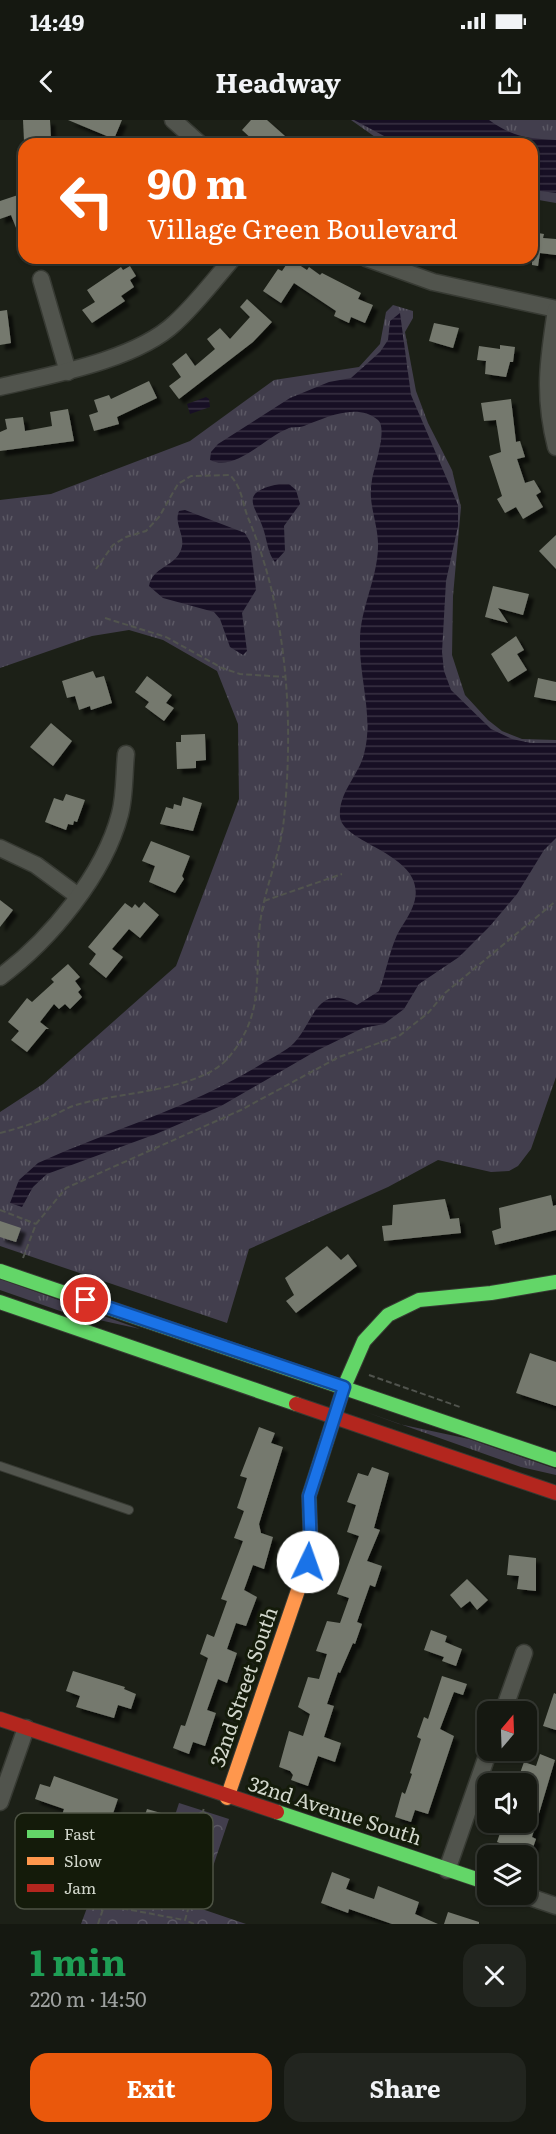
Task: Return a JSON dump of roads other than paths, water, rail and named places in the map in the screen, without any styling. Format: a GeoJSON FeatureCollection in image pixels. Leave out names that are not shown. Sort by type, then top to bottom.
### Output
{"type":"FeatureCollection","features":[{"type":"Feature","properties":{"kind":"street"},"geometry":{"type":"LineString","coordinates":[[173,120],[193,138]]}},
{"type":"Feature","properties":{"kind":"street"},"geometry":{"type":"LineString","coordinates":[[0,387],[68,372],[136,347],[174,325],[228,264]]}},
{"type":"Feature","properties":{"kind":"street"},"geometry":{"type":"LineString","coordinates":[[383,264],[433,282],[556,310],[548,368],[548,414],[556,447]]}},
{"type":"Feature","properties":{"kind":"street"},"geometry":{"type":"LineString","coordinates":[[41,279],[68,372]]}},
{"type":"Feature","properties":{"kind":"street"},"geometry":{"type":"LineString","coordinates":[[0,977],[27,957],[78,896],[100,865],[120,813],[126,754]]}},
{"type":"Feature","properties":{"kind":"street"},"geometry":{"type":"LineString","coordinates":[[0,848],[36,865],[78,896]]}},
{"type":"Feature","properties":{"kind":"street"},"geometry":{"type":"LineString","coordinates":[[0,1271],[556,1460]]}},
{"type":"Feature","properties":{"kind":"street","name":"32nd Street South"},"geometry":{"type":"LineString","coordinates":[[227,1798],[308,1562],[311,1551],[309,1496],[344,1387],[364,1341],[388,1316],[419,1300],[491,1293],[556,1281]]}},
{"type":"Feature","properties":{"kind":"street"},"geometry":{"type":"LineString","coordinates":[[0,1302],[556,1493]]}},
{"type":"Feature","properties":{"kind":"street"},"geometry":{"type":"LineString","coordinates":[[507,1701],[524,1653]]}},
{"type":"Feature","properties":{"kind":"street","name":"32nd Avenue South"},"geometry":{"type":"LineString","coordinates":[[0,1719],[227,1798],[477,1880]]}},
{"type":"Feature","properties":{"kind":"street"},"geometry":{"type":"LineString","coordinates":[[0,1802],[26,1728]]}},
{"type":"Feature","properties":{"kind":"street"},"geometry":{"type":"LineString","coordinates":[[447,1870],[485,1761]]}},
{"type":"Feature","properties":{"kind":"street"},"geometry":{"type":"LineString","coordinates":[[537,1899],[556,1906]]}},
{"type":"Feature","properties":{"kind":"lane"},"geometry":{"type":"LineString","coordinates":[[0,1466],[129,1510]]}}]}
